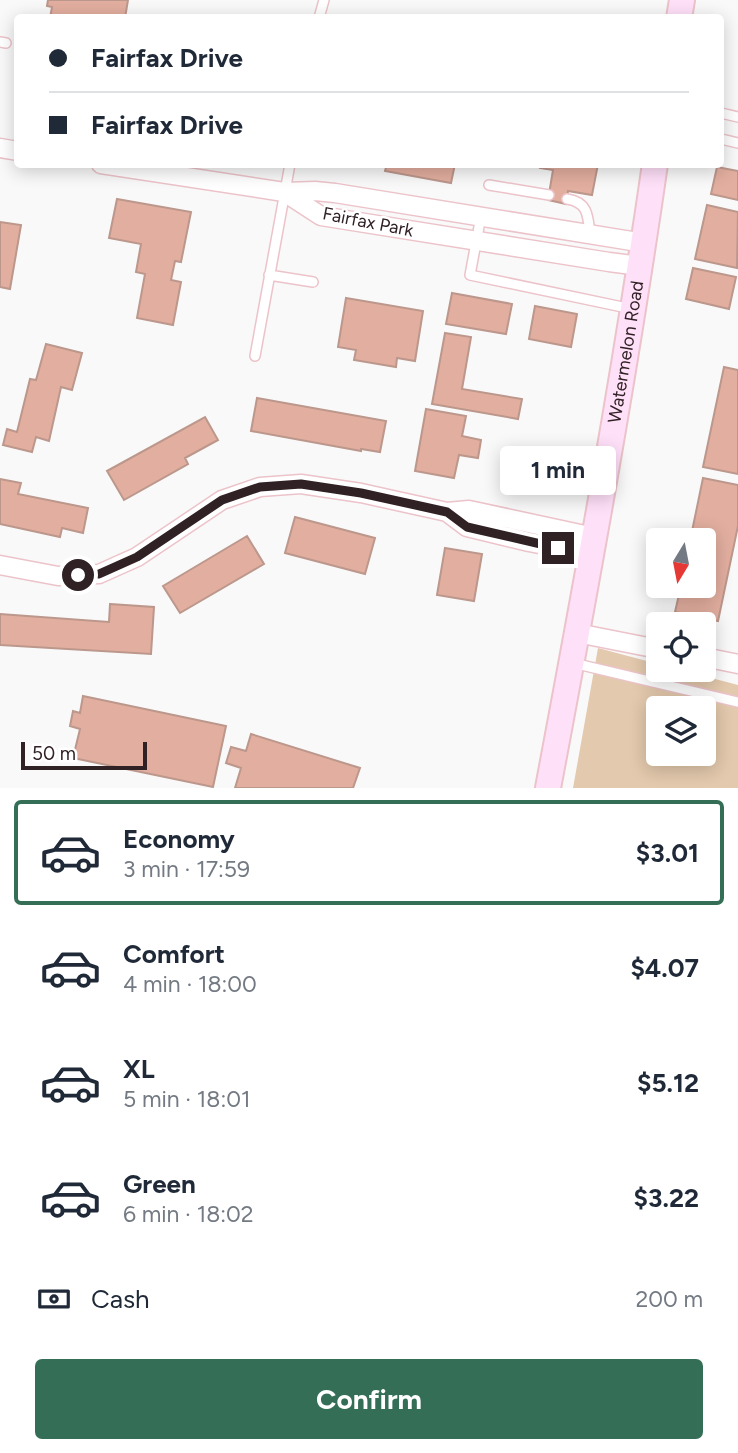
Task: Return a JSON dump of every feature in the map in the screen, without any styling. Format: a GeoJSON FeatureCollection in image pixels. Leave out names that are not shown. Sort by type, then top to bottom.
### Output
{"type":"FeatureCollection","features":[{"type":"Feature","properties":{"kind":"main road","name":"Watermelon Road"},"geometry":{"type":"LineString","coordinates":[[548,788],[633,309],[654,168]]}},
{"type":"Feature","properties":{"kind":"street","name":"Fairfax Park"},"geometry":{"type":"LineString","coordinates":[[126,168],[284,192],[321,216],[477,242],[642,254]]}},
{"type":"Feature","properties":{"kind":"street"},"geometry":{"type":"LineString","coordinates":[[284,192],[335,193],[590,234],[642,254]]}},
{"type":"Feature","properties":{"kind":"street"},"geometry":{"type":"LineString","coordinates":[[0,565],[58,576],[99,574],[137,557],[222,500],[260,487],[301,484],[361,493],[447,512],[467,527],[529,542],[592,545]]}},
{"type":"Feature","properties":{"kind":"street"},"geometry":{"type":"LineString","coordinates":[[577,633],[646,647]]}},
{"type":"Feature","properties":{"kind":"street"},"geometry":{"type":"LineString","coordinates":[[716,659],[738,664]]}},
{"type":"Feature","properties":{"kind":"lane"},"geometry":{"type":"LineString","coordinates":[[255,356],[289,168]]}},
{"type":"Feature","properties":{"kind":"lane"},"geometry":{"type":"LineString","coordinates":[[489,185],[549,195]]}},
{"type":"Feature","properties":{"kind":"lane"},"geometry":{"type":"LineString","coordinates":[[567,199],[575,200],[587,211],[590,234]]}},
{"type":"Feature","properties":{"kind":"lane"},"geometry":{"type":"LineString","coordinates":[[481,216],[470,275],[633,309]]}},
{"type":"Feature","properties":{"kind":"lane"},"geometry":{"type":"LineString","coordinates":[[269,275],[313,282]]}},
{"type":"Feature","properties":{"kind":"lane"},"geometry":{"type":"LineString","coordinates":[[571,663],[738,702]]}},
{"type":"Feature","properties":{"kind":"shaded area"},"geometry":{"type":"Polygon","coordinates":[[[598,648],[646,661],[646,682],[716,682],[716,679],[738,685],[738,788],[573,788],[598,648]]]}},
{"type":"Feature","properties":{"kind":"building"},"geometry":{"type":"Polygon","coordinates":[[[48,0],[128,0],[126,14],[51,14],[52,7],[47,6],[48,0]]]}},
{"type":"Feature","properties":{"kind":"building"},"geometry":{"type":"Polygon","coordinates":[[[386,168],[454,168],[451,183],[385,171],[386,168]]]}},
{"type":"Feature","properties":{"kind":"building"},"geometry":{"type":"Polygon","coordinates":[[[540,168],[597,168],[592,195],[568,191],[566,204],[548,200],[553,170],[540,168]]]}},
{"type":"Feature","properties":{"kind":"building"},"geometry":{"type":"Polygon","coordinates":[[[717,168],[738,171],[738,200],[711,194],[717,168]]]}},
{"type":"Feature","properties":{"kind":"building"},"geometry":{"type":"Polygon","coordinates":[[[117,199],[191,212],[181,262],[175,261],[171,280],[181,282],[173,325],[137,318],[145,274],[136,272],[141,244],[109,238],[117,199]]]}},
{"type":"Feature","properties":{"kind":"building"},"geometry":{"type":"Polygon","coordinates":[[[707,205],[738,212],[737,268],[695,259],[707,205]]]}},
{"type":"Feature","properties":{"kind":"building"},"geometry":{"type":"Polygon","coordinates":[[[0,222],[21,225],[10,289],[0,287],[0,222]]]}},
{"type":"Feature","properties":{"kind":"building"},"geometry":{"type":"Polygon","coordinates":[[[693,268],[736,277],[729,309],[686,299],[693,268]]]}},
{"type":"Feature","properties":{"kind":"building"},"geometry":{"type":"Polygon","coordinates":[[[452,293],[512,304],[506,334],[446,324],[452,293]]]}},
{"type":"Feature","properties":{"kind":"building"},"geometry":{"type":"Polygon","coordinates":[[[346,298],[423,311],[415,361],[397,358],[396,367],[354,360],[356,350],[338,347],[346,298]]]}},
{"type":"Feature","properties":{"kind":"building"},"geometry":{"type":"Polygon","coordinates":[[[535,306],[577,314],[571,347],[529,339],[535,306]]]}},
{"type":"Feature","properties":{"kind":"building"},"geometry":{"type":"Polygon","coordinates":[[[445,333],[471,337],[462,389],[522,399],[518,419],[432,404],[445,333]]]}},
{"type":"Feature","properties":{"kind":"building"},"geometry":{"type":"Polygon","coordinates":[[[46,344],[82,353],[72,390],[61,387],[49,441],[36,437],[32,452],[3,445],[7,429],[17,432],[30,379],[36,380],[46,344]]]}},
{"type":"Feature","properties":{"kind":"building"},"geometry":{"type":"Polygon","coordinates":[[[724,367],[738,370],[738,474],[703,467],[724,367]]]}},
{"type":"Feature","properties":{"kind":"building"},"geometry":{"type":"Polygon","coordinates":[[[257,398],[386,421],[380,452],[251,431],[257,398]]]}},
{"type":"Feature","properties":{"kind":"building"},"geometry":{"type":"Polygon","coordinates":[[[426,409],[466,416],[462,436],[481,440],[478,458],[459,455],[454,478],[415,471],[426,409]]]}},
{"type":"Feature","properties":{"kind":"building"},"geometry":{"type":"Polygon","coordinates":[[[205,417],[218,440],[185,458],[188,464],[124,500],[107,471],[205,417]]]}},
{"type":"Feature","properties":{"kind":"building"},"geometry":{"type":"Polygon","coordinates":[[[703,478],[738,485],[738,526],[718,621],[716,612],[675,612],[678,598],[716,598],[716,528],[693,528],[703,478]]]}},
{"type":"Feature","properties":{"kind":"building"},"geometry":{"type":"Polygon","coordinates":[[[0,479],[21,483],[18,494],[88,508],[83,533],[62,528],[60,537],[0,524],[0,479]]]}},
{"type":"Feature","properties":{"kind":"building"},"geometry":{"type":"Polygon","coordinates":[[[295,517],[375,538],[365,574],[285,553],[295,517]]]}},
{"type":"Feature","properties":{"kind":"building"},"geometry":{"type":"Polygon","coordinates":[[[247,536],[264,564],[180,613],[163,586],[247,536]]]}},
{"type":"Feature","properties":{"kind":"building"},"geometry":{"type":"Polygon","coordinates":[[[445,548],[482,554],[474,601],[437,595],[445,548]]]}},
{"type":"Feature","properties":{"kind":"building"},"geometry":{"type":"Polygon","coordinates":[[[110,604],[154,607],[151,654],[0,645],[0,614],[109,622],[110,604]]]}},
{"type":"Feature","properties":{"kind":"building"},"geometry":{"type":"Polygon","coordinates":[[[83,696],[226,726],[213,787],[73,758],[80,729],[70,726],[73,711],[80,713],[83,696]]]}},
{"type":"Feature","properties":{"kind":"building"},"geometry":{"type":"Polygon","coordinates":[[[251,734],[360,768],[353,788],[235,788],[241,768],[226,763],[231,747],[246,751],[251,734]]]}},
{"type":"Feature","properties":{"kind":"route"},"geometry":{"type":"LineString","coordinates":[[78,575],[99,574],[137,557],[222,500],[260,487],[301,484],[361,493],[447,512],[467,527],[558,548]]}}]}
